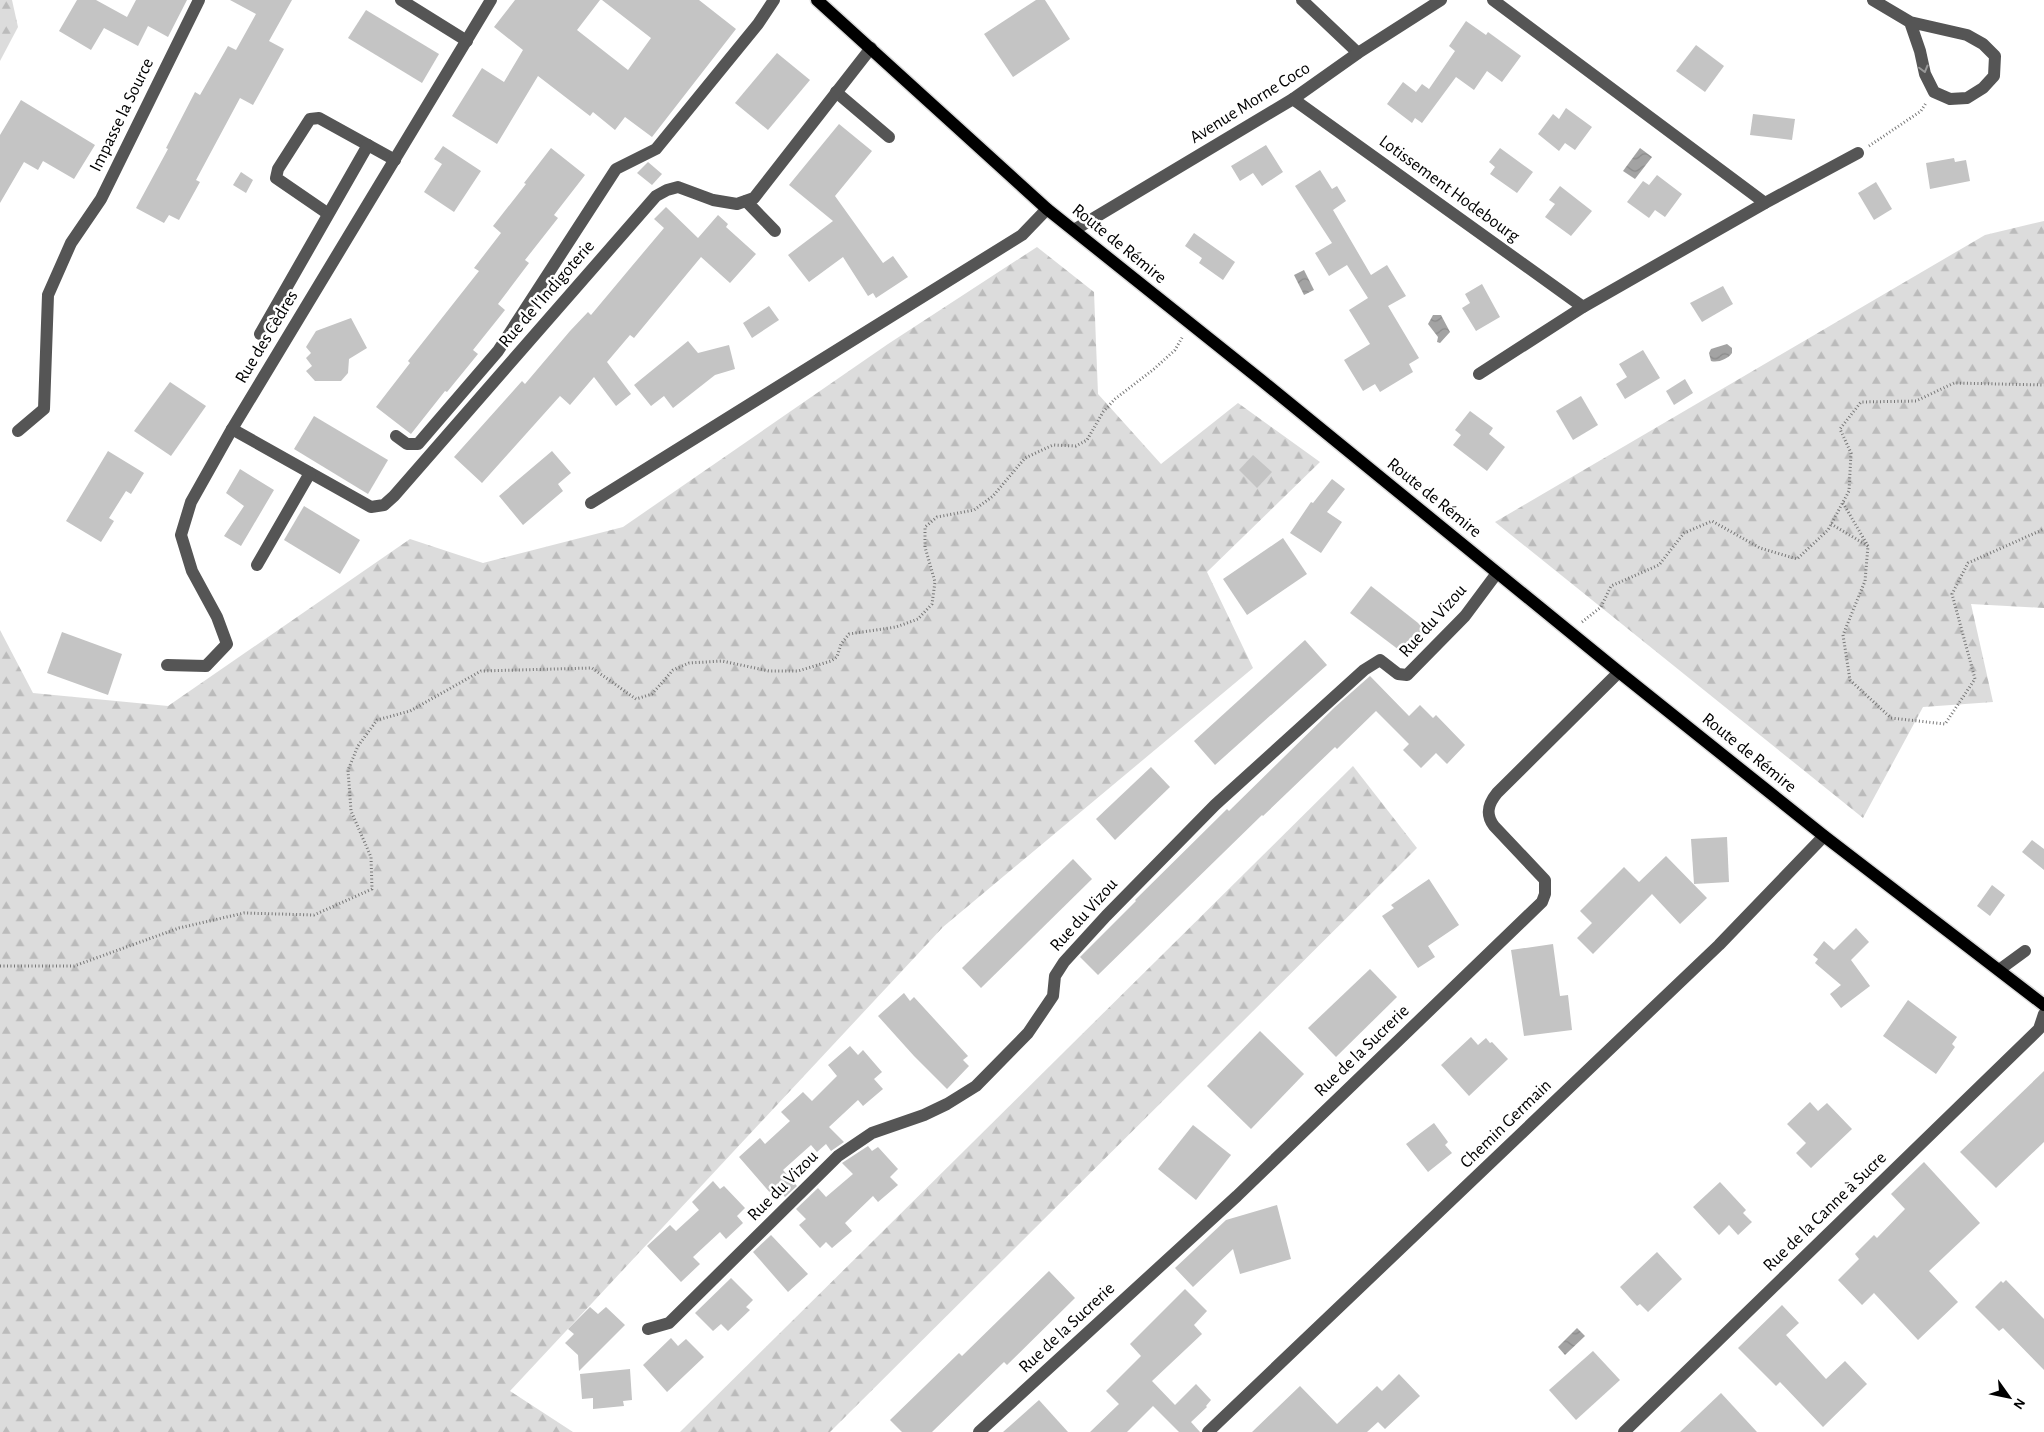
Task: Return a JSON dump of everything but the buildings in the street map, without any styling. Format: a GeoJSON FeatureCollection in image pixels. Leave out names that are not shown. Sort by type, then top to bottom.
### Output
{"type":"FeatureCollection","features":[{"type":"Feature","properties":{"kind":"main road","name":"Route de Rémire"},"geometry":{"type":"LineString","coordinates":[[817,0],[1047,209],[1824,836],[2044,1005]]}},
{"type":"Feature","properties":{"kind":"street","name":"Impasse la Source"},"geometry":{"type":"LineString","coordinates":[[18,431],[44,409],[48,295],[70,242],[101,199],[199,0]]}},
{"type":"Feature","properties":{"kind":"street"},"geometry":{"type":"LineString","coordinates":[[401,0],[467,41]]}},
{"type":"Feature","properties":{"kind":"street","name":"Rue des Cèdres"},"geometry":{"type":"LineString","coordinates":[[167,665],[206,666],[227,644],[217,617],[192,571],[181,535],[191,502],[232,429],[491,0]]}},
{"type":"Feature","properties":{"kind":"street"},"geometry":{"type":"LineString","coordinates":[[396,436],[407,444],[418,444],[498,351],[616,169],[656,149],[758,24],[774,0]]}},
{"type":"Feature","properties":{"kind":"street"},"geometry":{"type":"LineString","coordinates":[[1302,0],[1358,53]]}},
{"type":"Feature","properties":{"kind":"street","name":"Avenue Morne Coco"},"geometry":{"type":"LineString","coordinates":[[1074,230],[1293,99],[1358,53],[1441,0]]}},
{"type":"Feature","properties":{"kind":"street"},"geometry":{"type":"LineString","coordinates":[[1493,0],[1765,203]]}},
{"type":"Feature","properties":{"kind":"street"},"geometry":{"type":"LineString","coordinates":[[1873,0],[1910,22],[1967,36],[1982,44],[1995,56],[1994,76],[1982,88],[1967,98],[1950,99],[1934,92],[1925,74],[1920,51],[1910,22]]}},
{"type":"Feature","properties":{"kind":"street"},"geometry":{"type":"LineString","coordinates":[[775,231],[746,201],[754,198],[871,48]]}},
{"type":"Feature","properties":{"kind":"street"},"geometry":{"type":"LineString","coordinates":[[836,92],[889,137]]}},
{"type":"Feature","properties":{"kind":"street","name":"Lotissement Hodebourg"},"geometry":{"type":"LineString","coordinates":[[1293,99],[1584,307]]}},
{"type":"Feature","properties":{"kind":"street"},"geometry":{"type":"LineString","coordinates":[[327,213],[276,178],[278,169],[310,119],[319,118],[395,160]]}},
{"type":"Feature","properties":{"kind":"street"},"geometry":{"type":"LineString","coordinates":[[260,334],[327,213],[368,144]]}},
{"type":"Feature","properties":{"kind":"street"},"geometry":{"type":"LineString","coordinates":[[1480,374],[1584,307],[1765,203],[1858,153]]}},
{"type":"Feature","properties":{"kind":"street","name":"Rue de l'Indigoterie"},"geometry":{"type":"LineString","coordinates":[[232,429],[371,507],[384,505],[394,496],[656,196],[678,187],[712,200],[737,204],[746,201]]}},
{"type":"Feature","properties":{"kind":"street"},"geometry":{"type":"LineString","coordinates":[[591,503],[1022,235],[1047,209]]}},
{"type":"Feature","properties":{"kind":"street"},"geometry":{"type":"LineString","coordinates":[[257,565],[310,472]]}},
{"type":"Feature","properties":{"kind":"street","name":"Rue du Vizou"},"geometry":{"type":"LineString","coordinates":[[648,1329],[669,1323],[838,1156],[872,1133],[924,1115],[976,1086],[1028,1033],[1053,996],[1055,976],[1064,962],[1130,890],[1215,805],[1364,670],[1380,660],[1398,674],[1407,675],[1465,616],[1497,573]]}},
{"type":"Feature","properties":{"kind":"street","name":"Rue de la Sucrerie"},"geometry":{"type":"LineString","coordinates":[[979,1432],[1237,1196],[1542,902],[1545,894],[1545,880],[1494,826],[1489,819],[1488,808],[1497,793],[1619,672]]}},
{"type":"Feature","properties":{"kind":"street","name":"Chemin Germain"},"geometry":{"type":"LineString","coordinates":[[1213,1430],[1720,945],[1824,836]]}},
{"type":"Feature","properties":{"kind":"street"},"geometry":{"type":"LineString","coordinates":[[1999,970],[2025,951]]}},
{"type":"Feature","properties":{"kind":"street","name":"Rue de la Canne à Sucre"},"geometry":{"type":"LineString","coordinates":[[1624,1432],[2039,1029],[2044,1014]]}},
{"type":"Feature","properties":{"kind":"path"},"geometry":{"type":"LineString","coordinates":[[1858,153],[1920,111],[1934,92]]}},
{"type":"Feature","properties":{"kind":"path"},"geometry":{"type":"LineString","coordinates":[[0,966],[74,966],[179,928],[244,913],[314,915],[372,889],[371,857],[352,812],[348,770],[358,746],[377,720],[410,711],[481,671],[592,668],[636,699],[652,694],[673,670],[689,663],[722,662],[769,670],[798,671],[831,661],[837,657],[841,644],[849,634],[896,627],[918,619],[932,604],[935,582],[925,547],[925,527],[937,517],[974,510],[993,496],[1024,458],[1053,445],[1076,446],[1087,440],[1097,427],[1103,412],[1115,399],[1175,350]]}},
{"type":"Feature","properties":{"kind":"path"},"geometry":{"type":"LineString","coordinates":[[1570,632],[1601,607],[1612,586],[1659,565],[1684,533],[1712,521],[1760,548],[1797,559],[1828,530],[1849,491],[1851,454],[1840,429],[1862,402],[1916,401],[1954,383],[2044,386]]}},
{"type":"Feature","properties":{"kind":"path"},"geometry":{"type":"LineString","coordinates":[[1843,503],[1868,546],[1865,581],[1843,635],[1850,680],[1891,718],[1945,724],[1976,679],[1952,594],[1968,564],[2044,529]]}},
{"type":"Feature","properties":{"kind":"path"},"geometry":{"type":"LineString","coordinates":[[1831,524],[1868,546]]}},
{"type":"Feature","properties":{"kind":"green space"},"geometry":{"type":"Polygon","coordinates":[[[0,0],[12,0],[18,27],[0,61],[0,0]]]}},
{"type":"Feature","properties":{"kind":"green space"},"geometry":{"type":"Polygon","coordinates":[[[2044,221],[2044,608],[1971,604],[1993,702],[1923,707],[1863,818],[1495,522],[1985,235],[2044,221]]]}},
{"type":"Feature","properties":{"kind":"green space"},"geometry":{"type":"Polygon","coordinates":[[[1037,247],[1094,292],[1098,394],[1161,464],[1238,403],[1320,462],[1207,572],[1253,668],[943,927],[510,1391],[573,1432],[0,1432],[0,630],[33,693],[168,706],[410,539],[483,563],[623,527],[888,344],[1037,247]]]}},
{"type":"Feature","properties":{"kind":"green space"},"geometry":{"type":"Polygon","coordinates":[[[1353,766],[1417,848],[830,1432],[680,1432],[1353,766]]]}},
{"type":"Feature","properties":{"kind":"water"},"geometry":{"type":"Polygon","coordinates":[[[1640,148],[1652,157],[1635,179],[1623,171],[1640,148]]]}},
{"type":"Feature","properties":{"kind":"water"},"geometry":{"type":"Polygon","coordinates":[[[1304,270],[1314,290],[1304,295],[1294,275],[1304,270]]]}},
{"type":"Feature","properties":{"kind":"water"},"geometry":{"type":"Polygon","coordinates":[[[1433,315],[1441,315],[1450,332],[1440,343],[1437,342],[1438,337],[1428,324],[1433,315]]]}},
{"type":"Feature","properties":{"kind":"water"},"geometry":{"type":"Polygon","coordinates":[[[1727,344],[1732,348],[1732,353],[1720,361],[1711,361],[1709,353],[1711,349],[1727,344]]]}},
{"type":"Feature","properties":{"kind":"water"},"geometry":{"type":"Polygon","coordinates":[[[1577,1328],[1585,1336],[1565,1355],[1558,1347],[1577,1328]]]}}]}
